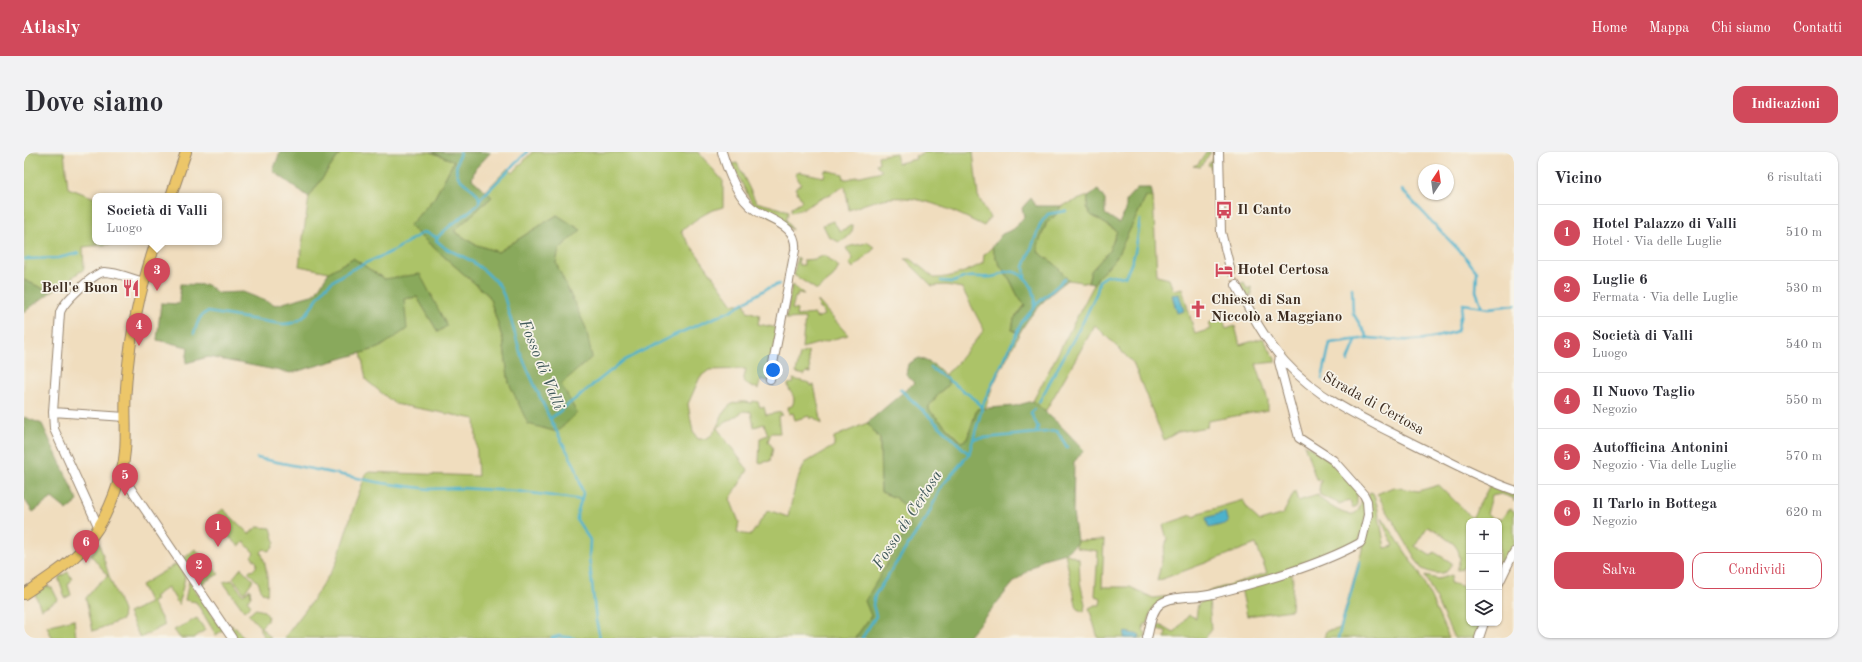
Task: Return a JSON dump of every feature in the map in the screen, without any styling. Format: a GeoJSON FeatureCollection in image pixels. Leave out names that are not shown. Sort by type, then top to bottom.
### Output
{"type":"FeatureCollection","features":[{"type":"Feature","properties":{"kind":"main road"},"geometry":{"type":"LineString","coordinates":[[172,193],[186,152]]}},
{"type":"Feature","properties":{"kind":"main road"},"geometry":{"type":"LineString","coordinates":[[24,594],[72,560],[88,543],[99,528],[109,507],[121,474],[126,447],[125,417],[128,358],[137,307],[155,245]]}},
{"type":"Feature","properties":{"kind":"street"},"geometry":{"type":"LineString","coordinates":[[722,152],[734,182],[745,202],[755,210],[783,226],[792,235],[794,241],[795,250],[785,309],[770,379]]}},
{"type":"Feature","properties":{"kind":"street"},"geometry":{"type":"LineString","coordinates":[[1219,152],[1222,237],[1230,268]]}},
{"type":"Feature","properties":{"kind":"street"},"geometry":{"type":"LineString","coordinates":[[99,528],[55,432],[53,412],[59,317],[63,306],[96,275],[102,272],[108,272],[144,282]]}},
{"type":"Feature","properties":{"kind":"street","name":"Strada di Certosa"},"geometry":{"type":"LineString","coordinates":[[1236,285],[1258,324],[1280,356],[1304,381],[1336,403],[1489,481],[1514,490]]}},
{"type":"Feature","properties":{"kind":"street"},"geometry":{"type":"LineString","coordinates":[[1147,638],[1155,610],[1163,602],[1213,594],[1299,568],[1338,554],[1360,543],[1362,540],[1368,515],[1367,501],[1333,460],[1299,438],[1279,362],[1280,356]]}},
{"type":"Feature","properties":{"kind":"street"},"geometry":{"type":"LineString","coordinates":[[53,412],[125,417]]}},
{"type":"Feature","properties":{"kind":"street"},"geometry":{"type":"LineString","coordinates":[[121,474],[232,638]]}},
{"type":"Feature","properties":{"kind":"street"},"geometry":{"type":"LineString","coordinates":[[1502,576],[1514,552]]}},
{"type":"Feature","properties":{"kind":"street"},"geometry":{"type":"LineString","coordinates":[[1479,638],[1483,626]]}},
{"type":"Feature","properties":{"kind":"green space"},"geometry":{"type":"Polygon","coordinates":[[[24,152],[64,152],[68,188],[92,197],[92,245],[103,245],[83,247],[84,269],[51,292],[24,280],[24,152]]]}},
{"type":"Feature","properties":{"kind":"green space"},"geometry":{"type":"Polygon","coordinates":[[[280,152],[341,152],[309,197],[273,171],[280,152]]]}},
{"type":"Feature","properties":{"kind":"green space"},"geometry":{"type":"Polygon","coordinates":[[[341,152],[431,152],[454,161],[435,197],[409,226],[489,296],[503,340],[509,383],[561,384],[563,282],[556,263],[559,249],[580,230],[557,215],[498,252],[474,244],[454,231],[492,197],[486,191],[508,168],[513,173],[532,152],[698,152],[723,181],[723,207],[700,217],[681,232],[733,304],[745,304],[747,311],[760,315],[758,324],[778,328],[768,381],[761,379],[758,389],[743,382],[746,369],[709,370],[700,377],[688,404],[693,432],[698,439],[707,438],[713,433],[720,419],[730,405],[739,402],[758,402],[760,407],[764,407],[766,415],[781,412],[782,415],[778,416],[780,433],[771,433],[768,441],[773,448],[770,461],[759,463],[760,438],[768,435],[764,424],[754,427],[751,412],[744,411],[717,428],[748,470],[730,499],[739,522],[737,533],[751,535],[768,510],[788,517],[796,483],[805,463],[834,446],[834,437],[867,423],[880,439],[881,492],[896,498],[910,513],[909,526],[871,616],[855,638],[284,638],[310,604],[336,564],[355,503],[367,472],[478,476],[475,419],[395,404],[366,380],[361,353],[379,348],[403,299],[417,297],[438,332],[432,295],[384,279],[353,258],[329,272],[299,266],[309,197],[341,152]]]}},
{"type":"Feature","properties":{"kind":"green space"},"geometry":{"type":"Polygon","coordinates":[[[431,152],[491,152],[475,169],[472,179],[492,197],[454,231],[474,244],[498,252],[557,215],[581,230],[559,249],[556,263],[586,328],[592,357],[561,384],[577,413],[557,432],[528,424],[509,383],[503,340],[489,296],[409,226],[435,197],[454,161],[431,152]]]}},
{"type":"Feature","properties":{"kind":"green space"},"geometry":{"type":"Polygon","coordinates":[[[923,152],[973,152],[978,196],[990,218],[984,226],[939,206],[915,199],[891,198],[870,202],[849,210],[845,186],[800,210],[791,212],[792,207],[802,201],[795,188],[801,184],[795,174],[800,172],[824,177],[825,170],[843,174],[844,179],[848,179],[882,171],[876,164],[879,163],[878,156],[896,153],[898,163],[916,159],[915,156],[923,154],[923,152]]]}},
{"type":"Feature","properties":{"kind":"green space"},"geometry":{"type":"Polygon","coordinates":[[[1206,152],[1211,152],[1200,167],[1193,166],[1198,164],[1206,152]]]}},
{"type":"Feature","properties":{"kind":"green space"},"geometry":{"type":"Polygon","coordinates":[[[1216,153],[1216,181],[1210,166],[1208,165],[1216,153]]]}},
{"type":"Feature","properties":{"kind":"green space"},"geometry":{"type":"Polygon","coordinates":[[[737,163],[756,202],[789,211],[786,219],[792,230],[752,203],[732,164],[737,163]]]}},
{"type":"Feature","properties":{"kind":"green space"},"geometry":{"type":"Polygon","coordinates":[[[1137,188],[1151,188],[1153,197],[1146,197],[1116,258],[1098,277],[1094,284],[1088,283],[1091,271],[1109,251],[1117,231],[1091,215],[1087,209],[1088,196],[1098,190],[1105,200],[1105,214],[1119,223],[1126,211],[1126,200],[1137,188]]]}},
{"type":"Feature","properties":{"kind":"green space"},"geometry":{"type":"Polygon","coordinates":[[[1088,196],[1087,209],[1091,215],[1117,231],[1109,251],[1091,271],[1088,283],[1068,280],[1055,264],[1038,252],[1038,245],[1047,222],[1056,215],[1061,206],[1088,196]]]}},
{"type":"Feature","properties":{"kind":"green space"},"geometry":{"type":"Polygon","coordinates":[[[1146,197],[1153,197],[1157,276],[1169,279],[1173,290],[1182,288],[1195,334],[1211,329],[1209,323],[1223,318],[1226,329],[1235,326],[1240,345],[1263,338],[1274,357],[1276,362],[1256,364],[1268,400],[1268,410],[1208,421],[1207,427],[1178,432],[1164,440],[1133,363],[1095,325],[1045,412],[1033,401],[1098,277],[1116,258],[1146,197]]]}},
{"type":"Feature","properties":{"kind":"green space"},"geometry":{"type":"Polygon","coordinates":[[[1031,198],[1036,206],[1061,206],[1056,215],[1047,222],[1038,245],[1038,252],[1055,264],[1068,280],[1040,304],[1023,326],[1019,334],[1012,330],[1014,319],[1025,305],[1018,296],[995,256],[992,247],[1002,234],[1014,229],[1024,217],[1022,208],[1031,198]]]}},
{"type":"Feature","properties":{"kind":"green space"},"geometry":{"type":"Polygon","coordinates":[[[833,221],[840,231],[853,225],[849,236],[839,242],[829,237],[823,225],[833,221]]]}},
{"type":"Feature","properties":{"kind":"green space"},"geometry":{"type":"Polygon","coordinates":[[[867,242],[875,248],[853,268],[849,263],[853,259],[846,248],[867,242]]]}},
{"type":"Feature","properties":{"kind":"green space"},"geometry":{"type":"Polygon","coordinates":[[[992,247],[995,256],[1018,296],[1025,305],[1014,319],[1012,330],[1019,334],[993,385],[985,409],[977,409],[967,439],[962,442],[929,410],[929,406],[942,390],[949,385],[945,374],[952,369],[984,330],[962,288],[946,285],[932,286],[905,259],[911,259],[934,278],[940,278],[960,274],[983,263],[984,255],[992,247]]]}},
{"type":"Feature","properties":{"kind":"green space"},"geometry":{"type":"Polygon","coordinates":[[[825,255],[839,267],[833,277],[817,290],[794,275],[797,257],[800,259],[798,260],[799,265],[804,265],[804,260],[815,259],[825,255]]]}},
{"type":"Feature","properties":{"kind":"green space"},"geometry":{"type":"Polygon","coordinates":[[[353,258],[384,279],[420,274],[447,326],[438,332],[417,297],[404,299],[407,329],[379,348],[291,373],[208,357],[186,363],[188,347],[157,340],[161,303],[179,304],[180,284],[207,285],[218,293],[243,292],[276,305],[315,294],[329,272],[353,258]]]}},
{"type":"Feature","properties":{"kind":"green space"},"geometry":{"type":"Polygon","coordinates":[[[24,280],[51,292],[24,312],[24,280]]]}},
{"type":"Feature","properties":{"kind":"green space"},"geometry":{"type":"Polygon","coordinates":[[[1244,282],[1247,289],[1251,287],[1251,296],[1246,296],[1240,284],[1244,282]]]}},
{"type":"Feature","properties":{"kind":"green space"},"geometry":{"type":"Polygon","coordinates":[[[792,285],[804,294],[798,293],[797,297],[795,297],[792,309],[797,310],[796,316],[814,314],[817,318],[824,315],[821,308],[819,309],[818,301],[848,335],[802,348],[805,318],[786,319],[792,285]]]}},
{"type":"Feature","properties":{"kind":"green space"},"geometry":{"type":"Polygon","coordinates":[[[808,351],[810,373],[806,372],[805,375],[796,373],[800,354],[808,351]]]}},
{"type":"Feature","properties":{"kind":"green space"},"geometry":{"type":"Polygon","coordinates":[[[919,358],[938,368],[944,375],[949,385],[942,390],[929,406],[929,410],[961,442],[967,439],[977,409],[1015,406],[1033,401],[1061,426],[1084,450],[1074,462],[1073,513],[1077,541],[1076,544],[1065,553],[1043,559],[1015,581],[968,637],[969,638],[855,638],[871,616],[865,601],[909,526],[910,513],[896,498],[881,492],[880,439],[867,423],[914,383],[906,374],[908,364],[919,358]]]}},
{"type":"Feature","properties":{"kind":"green space"},"geometry":{"type":"Polygon","coordinates":[[[793,379],[810,383],[811,386],[814,385],[822,424],[813,417],[811,419],[809,416],[795,420],[793,413],[789,414],[788,407],[792,406],[794,399],[789,390],[788,384],[794,383],[793,379]]]}},
{"type":"Feature","properties":{"kind":"green space"},"geometry":{"type":"Polygon","coordinates":[[[24,417],[42,424],[78,501],[67,510],[52,498],[33,512],[24,499],[24,417]]]}},
{"type":"Feature","properties":{"kind":"green space"},"geometry":{"type":"Polygon","coordinates":[[[1304,444],[1324,456],[1357,489],[1357,506],[1352,508],[1350,501],[1340,504],[1320,495],[1319,490],[1321,480],[1316,479],[1304,444]]]}},
{"type":"Feature","properties":{"kind":"green space"},"geometry":{"type":"Polygon","coordinates":[[[1439,485],[1472,518],[1466,518],[1466,564],[1462,569],[1457,570],[1460,558],[1458,550],[1454,544],[1428,526],[1415,546],[1431,556],[1434,552],[1452,563],[1450,568],[1443,573],[1434,573],[1421,568],[1377,494],[1393,487],[1418,491],[1439,485]]]}},
{"type":"Feature","properties":{"kind":"green space"},"geometry":{"type":"Polygon","coordinates":[[[1490,485],[1514,493],[1514,502],[1513,498],[1501,494],[1492,496],[1487,514],[1493,518],[1472,518],[1490,485]]]}},
{"type":"Feature","properties":{"kind":"green space"},"geometry":{"type":"Polygon","coordinates":[[[1295,491],[1298,501],[1318,495],[1319,498],[1338,511],[1351,514],[1356,512],[1360,507],[1362,498],[1366,508],[1366,514],[1364,526],[1358,542],[1304,564],[1250,582],[1213,592],[1165,599],[1154,606],[1151,611],[1148,623],[1144,625],[1143,630],[1146,633],[1145,638],[1098,638],[1089,608],[1095,605],[1100,605],[1101,598],[1095,596],[1098,551],[1076,548],[1077,541],[1104,540],[1102,587],[1130,587],[1153,598],[1204,593],[1267,573],[1256,544],[1157,581],[1167,539],[1163,525],[1192,515],[1195,517],[1199,513],[1243,500],[1249,511],[1260,521],[1283,514],[1295,491]]]}},
{"type":"Feature","properties":{"kind":"green space"},"geometry":{"type":"Polygon","coordinates":[[[1370,492],[1373,493],[1377,505],[1385,548],[1394,546],[1384,526],[1382,517],[1420,574],[1449,638],[1324,638],[1326,631],[1340,628],[1370,521],[1368,496],[1370,492]]]}},
{"type":"Feature","properties":{"kind":"green space"},"geometry":{"type":"Polygon","coordinates":[[[223,509],[249,534],[257,527],[271,528],[275,542],[272,549],[268,551],[264,549],[261,552],[267,573],[267,595],[262,592],[258,582],[248,572],[250,570],[252,571],[256,567],[257,563],[251,556],[254,553],[244,542],[239,546],[214,523],[213,517],[223,509]]]}},
{"type":"Feature","properties":{"kind":"green space"},"geometry":{"type":"Polygon","coordinates":[[[1510,509],[1514,511],[1514,545],[1502,571],[1502,518],[1510,509]]]}},
{"type":"Feature","properties":{"kind":"green space"},"geometry":{"type":"Polygon","coordinates":[[[99,543],[109,576],[123,611],[122,620],[93,631],[86,598],[98,584],[108,576],[91,555],[99,543]]]}},
{"type":"Feature","properties":{"kind":"green space"},"geometry":{"type":"Polygon","coordinates":[[[195,549],[219,574],[199,585],[182,560],[195,549]]]}},
{"type":"Feature","properties":{"kind":"green space"},"geometry":{"type":"Polygon","coordinates":[[[1065,553],[1079,559],[1080,582],[1085,604],[1084,612],[1077,609],[1065,553]]]}},
{"type":"Feature","properties":{"kind":"green space"},"geometry":{"type":"Polygon","coordinates":[[[178,563],[185,577],[179,605],[168,587],[154,597],[156,600],[152,602],[165,625],[140,638],[128,613],[150,603],[141,585],[178,563]]]}},
{"type":"Feature","properties":{"kind":"green space"},"geometry":{"type":"Polygon","coordinates":[[[241,568],[253,580],[244,593],[233,578],[241,568]]]}},
{"type":"Feature","properties":{"kind":"green space"},"geometry":{"type":"Polygon","coordinates":[[[68,572],[72,579],[68,585],[71,595],[65,598],[59,577],[68,572]]]}},
{"type":"Feature","properties":{"kind":"green space"},"geometry":{"type":"Polygon","coordinates":[[[1290,572],[1293,578],[1291,610],[1247,616],[1241,588],[1290,572]]]}},
{"type":"Feature","properties":{"kind":"green space"},"geometry":{"type":"Polygon","coordinates":[[[1452,575],[1450,583],[1466,587],[1466,626],[1480,626],[1476,638],[1454,638],[1425,576],[1438,579],[1452,575]]]}},
{"type":"Feature","properties":{"kind":"green space"},"geometry":{"type":"Polygon","coordinates":[[[232,580],[243,595],[250,589],[251,597],[247,600],[251,605],[244,611],[223,582],[232,580]]]}},
{"type":"Feature","properties":{"kind":"green space"},"geometry":{"type":"Polygon","coordinates":[[[189,581],[223,630],[216,635],[196,602],[185,600],[189,581]]]}},
{"type":"Feature","properties":{"kind":"green space"},"geometry":{"type":"Polygon","coordinates":[[[47,586],[52,588],[58,600],[41,609],[35,594],[47,586]]]}},
{"type":"Feature","properties":{"kind":"green space"},"geometry":{"type":"Polygon","coordinates":[[[1209,598],[1211,631],[1205,638],[1165,638],[1166,631],[1153,628],[1154,622],[1174,633],[1189,615],[1196,618],[1198,604],[1209,598]]]}},
{"type":"Feature","properties":{"kind":"green space"},"geometry":{"type":"Polygon","coordinates":[[[256,609],[264,611],[268,616],[267,621],[261,627],[271,638],[265,638],[260,630],[260,627],[248,614],[256,609]]]}},
{"type":"Feature","properties":{"kind":"green space"},"geometry":{"type":"Polygon","coordinates":[[[197,618],[205,630],[194,638],[180,638],[174,630],[197,618]]]}},
{"type":"Feature","properties":{"kind":"green space"},"geometry":{"type":"Polygon","coordinates":[[[74,619],[76,638],[52,638],[47,626],[74,619]]]}},
{"type":"Feature","properties":{"kind":"green space"},"geometry":{"type":"Polygon","coordinates":[[[232,625],[233,628],[236,627],[243,638],[236,638],[229,627],[232,625]]]}},
{"type":"Feature","properties":{"kind":"water"},"geometry":{"type":"Polygon","coordinates":[[[1179,294],[1184,311],[1177,313],[1172,295],[1179,294]]]}},
{"type":"Feature","properties":{"kind":"water"},"geometry":{"type":"Polygon","coordinates":[[[1225,512],[1228,523],[1209,528],[1206,518],[1225,512]]]}},
{"type":"Feature","properties":{"kind":"water"},"geometry":{"type":"Polygon","coordinates":[[[1125,632],[1140,635],[1139,638],[1124,638],[1125,632]]]}},
{"type":"Feature","properties":{"kind":"waterway","name":"Fosso di Valli"},"geometry":{"type":"LineString","coordinates":[[460,152],[456,172],[459,178],[477,194],[479,203],[442,232],[436,240],[445,248],[470,260],[486,272],[499,285],[504,296],[521,355],[550,419],[576,468],[583,494],[577,514],[577,520],[590,540],[589,557],[596,620],[600,638]]}},
{"type":"Feature","properties":{"kind":"waterway"},"geometry":{"type":"LineString","coordinates":[[480,199],[527,152]]}},
{"type":"Feature","properties":{"kind":"waterway"},"geometry":{"type":"LineString","coordinates":[[1402,190],[1466,258],[1477,272],[1476,291],[1482,307]]}},
{"type":"Feature","properties":{"kind":"waterway","name":"Fosso di Certosa"},"geometry":{"type":"LineString","coordinates":[[1025,278],[1024,267],[1041,223],[1048,214],[1066,211]]}},
{"type":"Feature","properties":{"kind":"waterway"},"geometry":{"type":"LineString","coordinates":[[1039,402],[1083,322],[1097,292],[1099,281],[1108,275],[1116,277],[1125,276],[1129,270],[1136,249],[1140,220]]}},
{"type":"Feature","properties":{"kind":"waterway"},"geometry":{"type":"LineString","coordinates":[[194,333],[200,318],[207,312],[282,324],[298,321],[308,312],[326,287],[341,275],[393,251],[424,232],[436,237]]}},
{"type":"Feature","properties":{"kind":"waterway"},"geometry":{"type":"LineString","coordinates":[[24,259],[58,258],[79,253]]}},
{"type":"Feature","properties":{"kind":"waterway","name":"Fosso di Certosa"},"geometry":{"type":"LineString","coordinates":[[941,281],[953,282],[966,277],[993,277],[1005,272],[1018,273],[1032,287],[1035,300],[1034,306]]}},
{"type":"Feature","properties":{"kind":"waterway","name":"Fosso di Certosa"},"geometry":{"type":"LineString","coordinates":[[862,638],[876,616],[873,605],[875,595],[927,517],[941,487],[969,454],[984,401],[1022,322],[1038,303],[1065,279]]}},
{"type":"Feature","properties":{"kind":"waterway"},"geometry":{"type":"LineString","coordinates":[[550,419],[623,361],[670,337],[730,311],[766,289],[779,284]]}},
{"type":"Feature","properties":{"kind":"waterway"},"geometry":{"type":"LineString","coordinates":[[1352,288],[1353,313],[1368,338],[1403,340],[1434,338],[1457,331],[1463,304],[1489,308],[1514,305]]}},
{"type":"Feature","properties":{"kind":"waterway"},"geometry":{"type":"LineString","coordinates":[[1322,379],[1330,343],[1368,338]]}},
{"type":"Feature","properties":{"kind":"waterway"},"geometry":{"type":"LineString","coordinates":[[1348,361],[1356,341]]}},
{"type":"Feature","properties":{"kind":"waterway"},"geometry":{"type":"LineString","coordinates":[[931,368],[975,399],[981,407]]}},
{"type":"Feature","properties":{"kind":"waterway"},"geometry":{"type":"LineString","coordinates":[[900,389],[969,454]]}},
{"type":"Feature","properties":{"kind":"waterway"},"geometry":{"type":"LineString","coordinates":[[973,439],[1036,433],[1038,427],[1031,413],[1034,409]]}},
{"type":"Feature","properties":{"kind":"waterway"},"geometry":{"type":"LineString","coordinates":[[1036,433],[1057,431],[1067,447]]}},
{"type":"Feature","properties":{"kind":"waterway"},"geometry":{"type":"LineString","coordinates":[[257,458],[382,483],[429,489],[457,488],[516,491],[582,500]]}},
{"type":"Feature","properties":{"kind":"waterway"},"geometry":{"type":"LineString","coordinates":[[1338,638],[1360,561]]}},
{"type":"Feature","properties":{"kind":"waterway"},"geometry":{"type":"LineString","coordinates":[[552,638],[559,636],[574,638]]}},
{"type":"Feature","properties":{"kind":"tunnel"},"geometry":{"type":"LineString","coordinates":[[1230,268],[1236,285]]}},
{"type":"Feature","properties":{"kind":"place","name":"Il Canto"},"geometry":{"type":"Point","coordinates":[1224,210]}},
{"type":"Feature","properties":{"kind":"place","name":"Hotel Certosa"},"geometry":{"type":"Point","coordinates":[1224,270]}},
{"type":"Feature","properties":{"kind":"place","name":"Bell'e Buon"},"geometry":{"type":"Point","coordinates":[131,288]}},
{"type":"Feature","properties":{"kind":"place","name":"Società di Valli"},"geometry":{"type":"Point","coordinates":[157,291]}},
{"type":"Feature","properties":{"kind":"place","name":"Chiesa di San Niccolò a Maggiano"},"geometry":{"type":"Point","coordinates":[1198,309]}},
{"type":"Feature","properties":{"kind":"place","name":"Il Nuovo Taglio"},"geometry":{"type":"Point","coordinates":[139,346]}},
{"type":"Feature","properties":{"kind":"place","name":"Autofficina Antonini"},"geometry":{"type":"Point","coordinates":[125,496]}},
{"type":"Feature","properties":{"kind":"place","name":"Hotel Palazzo di Valli"},"geometry":{"type":"Point","coordinates":[218,547]}},
{"type":"Feature","properties":{"kind":"place","name":"Il Tarlo in Bottega"},"geometry":{"type":"Point","coordinates":[86,563]}},
{"type":"Feature","properties":{"kind":"place","name":"Luglie 6"},"geometry":{"type":"Point","coordinates":[199,586]}}]}
